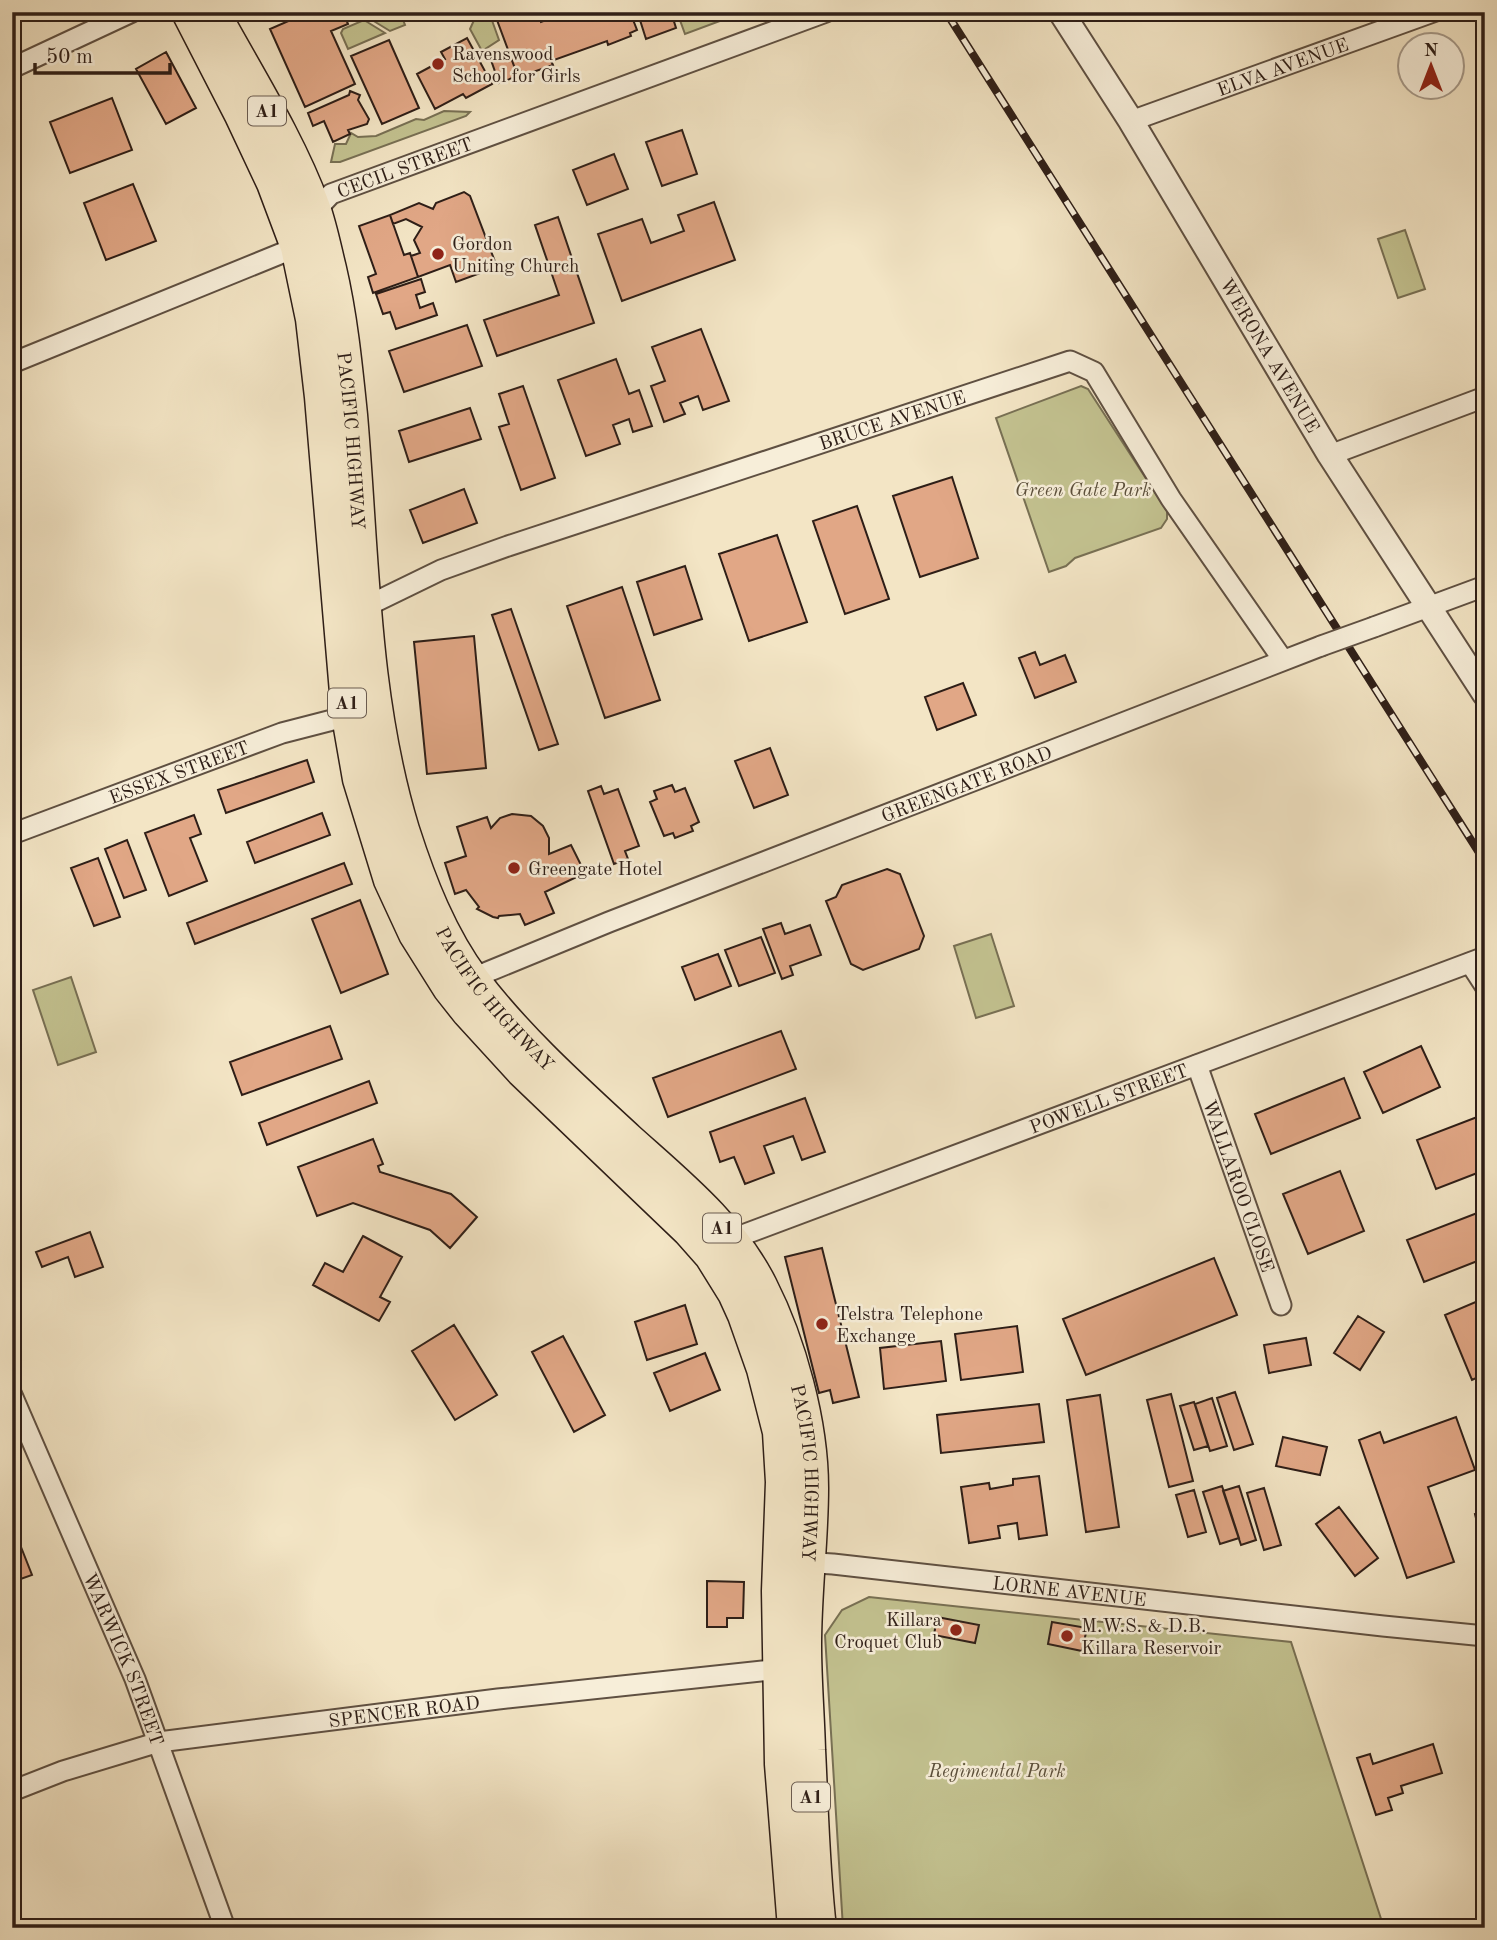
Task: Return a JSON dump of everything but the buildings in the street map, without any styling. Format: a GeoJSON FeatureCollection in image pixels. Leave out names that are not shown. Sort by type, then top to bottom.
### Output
{"type":"FeatureCollection","features":[{"type":"Feature","properties":{"kind":"highway","name":"PACIFIC HIGHWAY"},"geometry":{"type":"LineString","coordinates":[[188,12],[262,160],[297,247],[312,319],[321,397],[348,716],[359,779],[390,880],[415,934],[461,983],[686,1191],[732,1239],[760,1284],[778,1326],[802,1409],[811,1459],[812,1484],[793,1562]]}},
{"type":"Feature","properties":{"kind":"highway","name":"PACIFIC HIGHWAY"},"geometry":{"type":"LineString","coordinates":[[213,12],[287,150],[315,211],[331,275],[343,350],[365,607],[385,761],[418,873],[461,983],[522,1071],[688,1230],[711,1256],[734,1293],[753,1335],[779,1432],[782,1482],[793,1562],[792,1668],[780,1764],[794,1928]]}},
{"type":"Feature","properties":{"kind":"highway","name":"PACIFIC HIGHWAY"},"geometry":{"type":"LineString","coordinates":[[792,1668],[820,1928]]}},
{"type":"Feature","properties":{"kind":"street"},"geometry":{"type":"LineString","coordinates":[[12,68],[132,12]]}},
{"type":"Feature","properties":{"kind":"street","name":"CECIL STREET"},"geometry":{"type":"LineString","coordinates":[[297,247],[307,233],[315,211],[331,194],[826,12]]}},
{"type":"Feature","properties":{"kind":"street","name":"WERONA AVENUE"},"geometry":{"type":"LineString","coordinates":[[1061,12],[1131,121],[1331,455],[1485,694]]}},
{"type":"Feature","properties":{"kind":"street","name":"ELVA AVENUE"},"geometry":{"type":"LineString","coordinates":[[1131,121],[1433,12]]}},
{"type":"Feature","properties":{"kind":"street"},"geometry":{"type":"LineString","coordinates":[[12,363],[297,247]]}},
{"type":"Feature","properties":{"kind":"street","name":"BRUCE AVENUE"},"geometry":{"type":"LineString","coordinates":[[365,607],[441,570],[497,550],[1070,361],[1094,372],[1171,499],[1283,660]]}},
{"type":"Feature","properties":{"kind":"street"},"geometry":{"type":"LineString","coordinates":[[1331,455],[1485,397]]}},
{"type":"Feature","properties":{"kind":"street","name":"GREENGATE ROAD"},"geometry":{"type":"LineString","coordinates":[[461,983],[1283,660],[1485,586]]}},
{"type":"Feature","properties":{"kind":"street","name":"ESSEX STREET"},"geometry":{"type":"LineString","coordinates":[[12,834],[282,733],[348,716]]}},
{"type":"Feature","properties":{"kind":"street"},"geometry":{"type":"LineString","coordinates":[[1477,960],[1485,986]]}},
{"type":"Feature","properties":{"kind":"street","name":"POWELL STREET"},"geometry":{"type":"LineString","coordinates":[[732,1239],[1477,960]]}},
{"type":"Feature","properties":{"kind":"street","name":"WALLAROO CLOSE"},"geometry":{"type":"LineString","coordinates":[[1197,1065],[1281,1305]]}},
{"type":"Feature","properties":{"kind":"street","name":"WARWICK STREET"},"geometry":{"type":"LineString","coordinates":[[12,1395],[135,1679],[225,1928]]}},
{"type":"Feature","properties":{"kind":"street","name":"LORNE AVENUE"},"geometry":{"type":"LineString","coordinates":[[793,1562],[1485,1636]]}},
{"type":"Feature","properties":{"kind":"street","name":"SPENCER ROAD"},"geometry":{"type":"LineString","coordinates":[[12,1791],[63,1771],[159,1742],[498,1699],[792,1668]]}},
{"type":"Feature","properties":{"kind":"green space"},"geometry":{"type":"Polygon","coordinates":[[[359,12],[400,12],[405,25],[390,31],[359,12]]]}},
{"type":"Feature","properties":{"kind":"green space"},"geometry":{"type":"Polygon","coordinates":[[[489,12],[499,40],[482,51],[470,29],[475,18],[489,12]]]}},
{"type":"Feature","properties":{"kind":"green space"},"geometry":{"type":"Polygon","coordinates":[[[677,12],[744,12],[685,34],[677,12]]]}},
{"type":"Feature","properties":{"kind":"green space"},"geometry":{"type":"Polygon","coordinates":[[[364,20],[385,33],[348,49],[341,33],[343,29],[364,20]]]}},
{"type":"Feature","properties":{"kind":"green space"},"geometry":{"type":"Polygon","coordinates":[[[444,111],[470,112],[466,116],[340,162],[331,162],[335,144],[346,144],[351,133],[358,137],[376,136],[416,119],[424,120],[444,111]]]}},
{"type":"Feature","properties":{"kind":"green space"},"geometry":{"type":"Polygon","coordinates":[[[1405,230],[1425,289],[1398,298],[1378,239],[1405,230]]]}},
{"type":"Feature","properties":{"kind":"green space","name":"Green Gate Park"},"geometry":{"type":"Polygon","coordinates":[[[1081,386],[1088,389],[1167,511],[1167,519],[1161,528],[1075,558],[1066,566],[1049,572],[996,418],[1081,386]]]}},
{"type":"Feature","properties":{"kind":"green space"},"geometry":{"type":"Polygon","coordinates":[[[991,934],[1014,1006],[976,1018],[954,946],[991,934]]]}},
{"type":"Feature","properties":{"kind":"green space"},"geometry":{"type":"Polygon","coordinates":[[[71,977],[96,1052],[58,1065],[33,990],[71,977]]]}},
{"type":"Feature","properties":{"kind":"green space","name":"Regimental Park"},"geometry":{"type":"Polygon","coordinates":[[[869,1597],[1291,1642],[1384,1928],[843,1928],[825,1635],[842,1610],[869,1597]]]}},
{"type":"Feature","properties":{"kind":"railway"},"geometry":{"type":"LineString","coordinates":[[946,12],[1485,862]]}},
{"type":"Feature","properties":{"kind":"place","name":"Ravenswood School for Girls"},"geometry":{"type":"Point","coordinates":[438,64]}},
{"type":"Feature","properties":{"kind":"place","name":"Gordon Uniting Church"},"geometry":{"type":"Point","coordinates":[438,254]}},
{"type":"Feature","properties":{"kind":"place","name":"Greengate Hotel"},"geometry":{"type":"Point","coordinates":[514,868]}},
{"type":"Feature","properties":{"kind":"place","name":"Telstra Telephone Exchange"},"geometry":{"type":"Point","coordinates":[822,1324]}},
{"type":"Feature","properties":{"kind":"place","name":"Killara Croquet Club"},"geometry":{"type":"Point","coordinates":[956,1630]}},
{"type":"Feature","properties":{"kind":"place","name":"M.W.S. & D.B. Killara Reservoir"},"geometry":{"type":"Point","coordinates":[1067,1636]}}]}
